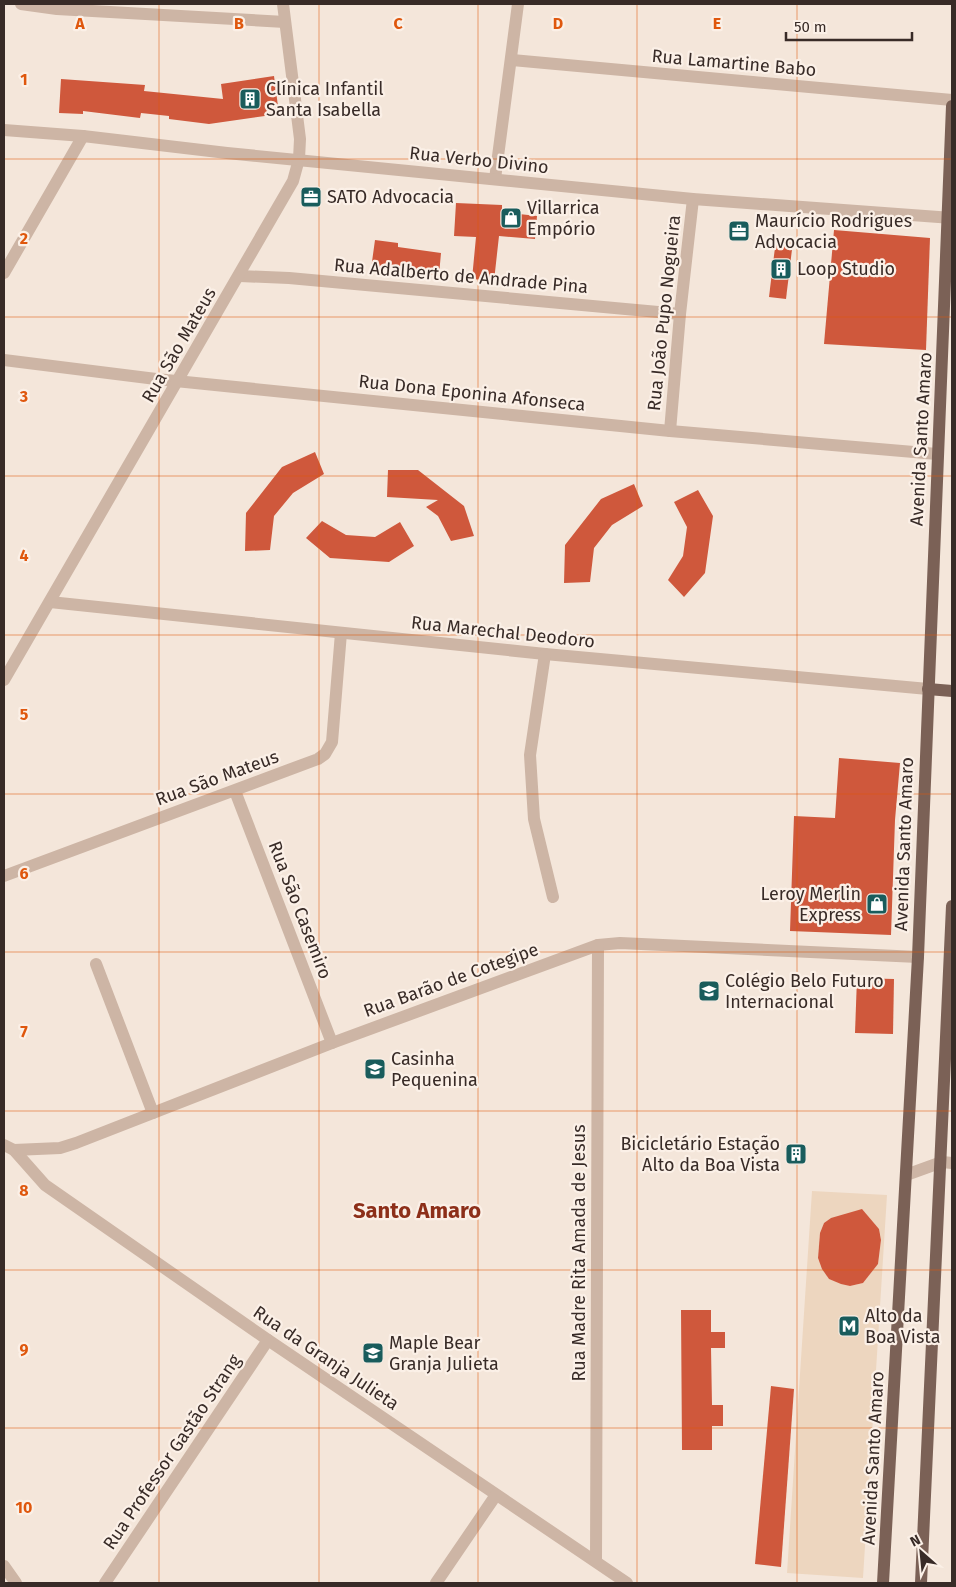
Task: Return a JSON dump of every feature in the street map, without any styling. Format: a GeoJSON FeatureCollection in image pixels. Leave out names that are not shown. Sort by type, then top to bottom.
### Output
{"type":"FeatureCollection","features":[{"type":"Feature","properties":{"kind":"main road","name":"Avenida Santo Amaro"},"geometry":{"type":"LineString","coordinates":[[883,1583],[918,957],[937,454],[951,217],[952,106]]}},
{"type":"Feature","properties":{"kind":"main road","name":"Rua Marechal Deodoro"},"geometry":{"type":"LineString","coordinates":[[928,688],[952,691]]}},
{"type":"Feature","properties":{"kind":"main road"},"geometry":{"type":"LineString","coordinates":[[921,1583],[947,1163],[952,906]]}},
{"type":"Feature","properties":{"kind":"street"},"geometry":{"type":"LineString","coordinates":[[21,4],[57,9],[285,22]]}},
{"type":"Feature","properties":{"kind":"street","name":"Rua São Mateus"},"geometry":{"type":"LineString","coordinates":[[4,680],[240,276],[293,181],[299,159],[300,139],[283,4]]}},
{"type":"Feature","properties":{"kind":"street"},"geometry":{"type":"LineString","coordinates":[[496,179],[518,4]]}},
{"type":"Feature","properties":{"kind":"street","name":"Rua Lamartine Babo"},"geometry":{"type":"LineString","coordinates":[[512,60],[952,100]]}},
{"type":"Feature","properties":{"kind":"street","name":"Rua Verbo Divino"},"geometry":{"type":"LineString","coordinates":[[4,130],[83,136],[227,154],[299,159],[693,199],[951,217]]}},
{"type":"Feature","properties":{"kind":"street"},"geometry":{"type":"LineString","coordinates":[[4,273],[83,136]]}},
{"type":"Feature","properties":{"kind":"street","name":"Rua João Pupo Nogueira"},"geometry":{"type":"LineString","coordinates":[[670,431],[680,314],[693,199]]}},
{"type":"Feature","properties":{"kind":"street","name":"Rua Adalberto de Andrade Pina"},"geometry":{"type":"LineString","coordinates":[[240,276],[289,278],[680,314]]}},
{"type":"Feature","properties":{"kind":"street","name":"Rua Dona Eponina Afonseca"},"geometry":{"type":"LineString","coordinates":[[4,360],[178,381],[670,431],[937,454]]}},
{"type":"Feature","properties":{"kind":"street","name":"Rua Marechal Deodoro"},"geometry":{"type":"LineString","coordinates":[[50,602],[545,654],[928,688]]}},
{"type":"Feature","properties":{"kind":"street","name":"Rua São Mateus"},"geometry":{"type":"LineString","coordinates":[[4,876],[318,759],[330,748],[334,734],[341,633]]}},
{"type":"Feature","properties":{"kind":"street"},"geometry":{"type":"LineString","coordinates":[[545,654],[530,755],[534,819],[553,897]]}},
{"type":"Feature","properties":{"kind":"street","name":"Rua São Casemiro"},"geometry":{"type":"LineString","coordinates":[[235,791],[332,1043]]}},
{"type":"Feature","properties":{"kind":"street","name":"Rua Barão de Cotegipe"},"geometry":{"type":"LineString","coordinates":[[9,1147],[60,1148],[332,1043],[598,944],[620,943],[918,957]]}},
{"type":"Feature","properties":{"kind":"street","name":"Rua Madre Rita Amada de Jesus"},"geometry":{"type":"LineString","coordinates":[[596,1562],[598,944]]}},
{"type":"Feature","properties":{"kind":"street"},"geometry":{"type":"LineString","coordinates":[[96,964],[153,1113]]}},
{"type":"Feature","properties":{"kind":"street","name":"Rua da Granja Julieta"},"geometry":{"type":"LineString","coordinates":[[9,1147],[45,1186],[268,1340],[627,1583]]}},
{"type":"Feature","properties":{"kind":"street"},"geometry":{"type":"LineString","coordinates":[[906,1175],[947,1163]]}},
{"type":"Feature","properties":{"kind":"street","name":"Rua Professor Gastão Strang"},"geometry":{"type":"LineString","coordinates":[[105,1583],[268,1340]]}},
{"type":"Feature","properties":{"kind":"street"},"geometry":{"type":"LineString","coordinates":[[436,1583],[496,1495]]}},
{"type":"Feature","properties":{"kind":"street"},"geometry":{"type":"LineString","coordinates":[[4,1566],[16,1583]]}},
{"type":"Feature","properties":{"kind":"shaded area"},"geometry":{"type":"Polygon","coordinates":[[[812,1191],[887,1195],[863,1578],[787,1573],[812,1191]],[[831,1218],[824,1223],[820,1233],[818,1258],[829,1279],[850,1286],[863,1283],[878,1264],[881,1240],[879,1229],[873,1223],[831,1218]]]}},
{"type":"Feature","properties":{"kind":"building"},"geometry":{"type":"Polygon","coordinates":[[[274,76],[279,114],[209,124],[169,119],[169,116],[141,113],[140,118],[83,111],[83,114],[59,113],[61,79],[145,85],[144,91],[223,99],[221,84],[274,76]]]}},
{"type":"Feature","properties":{"kind":"building"},"geometry":{"type":"Polygon","coordinates":[[[456,203],[502,205],[502,212],[537,216],[535,239],[499,236],[494,281],[472,279],[476,237],[454,236],[456,203]]]}},
{"type":"Feature","properties":{"kind":"building"},"geometry":{"type":"Polygon","coordinates":[[[834,230],[930,238],[926,350],[824,344],[834,230]]]}},
{"type":"Feature","properties":{"kind":"building","name":"Loop Studio"},"geometry":{"type":"Polygon","coordinates":[[[776,239],[793,241],[786,299],[769,297],[776,239]]]}},
{"type":"Feature","properties":{"kind":"building"},"geometry":{"type":"Polygon","coordinates":[[[375,240],[398,243],[398,247],[441,253],[439,275],[371,269],[375,240]]]}},
{"type":"Feature","properties":{"kind":"building"},"geometry":{"type":"Polygon","coordinates":[[[315,452],[324,474],[293,493],[274,516],[270,550],[245,551],[246,513],[282,467],[315,452]]]}},
{"type":"Feature","properties":{"kind":"building"},"geometry":{"type":"Polygon","coordinates":[[[388,470],[418,470],[464,506],[474,536],[451,541],[438,516],[426,507],[438,500],[387,497],[388,470]]]}},
{"type":"Feature","properties":{"kind":"building"},"geometry":{"type":"Polygon","coordinates":[[[634,484],[643,506],[612,525],[594,548],[590,582],[564,583],[565,545],[601,499],[634,484]]]}},
{"type":"Feature","properties":{"kind":"building"},"geometry":{"type":"Polygon","coordinates":[[[698,490],[713,516],[705,573],[684,597],[668,580],[683,556],[687,527],[674,502],[698,490]]]}},
{"type":"Feature","properties":{"kind":"building"},"geometry":{"type":"Polygon","coordinates":[[[322,521],[346,535],[375,537],[400,522],[414,546],[389,562],[330,558],[306,538],[322,521]]]}},
{"type":"Feature","properties":{"kind":"building"},"geometry":{"type":"Polygon","coordinates":[[[839,758],[900,763],[895,820],[891,935],[790,931],[794,816],[835,818],[839,758]]]}},
{"type":"Feature","properties":{"kind":"building"},"geometry":{"type":"Polygon","coordinates":[[[857,978],[894,979],[893,1034],[855,1033],[857,978]]]}},
{"type":"Feature","properties":{"kind":"building"},"geometry":{"type":"Polygon","coordinates":[[[862,1209],[879,1229],[881,1240],[878,1264],[863,1283],[850,1286],[829,1279],[822,1269],[818,1258],[820,1233],[824,1223],[831,1218],[862,1209]]]}},
{"type":"Feature","properties":{"kind":"building"},"geometry":{"type":"Polygon","coordinates":[[[681,1310],[711,1310],[711,1332],[725,1332],[725,1348],[711,1348],[712,1405],[723,1405],[723,1426],[712,1426],[712,1450],[682,1450],[681,1310]]]}},
{"type":"Feature","properties":{"kind":"building"},"geometry":{"type":"Polygon","coordinates":[[[771,1386],[794,1389],[781,1567],[755,1564],[771,1386]]]}},
{"type":"Feature","properties":{"kind":"place","name":"Clínica Infantil Santa Isabella"},"geometry":{"type":"Point","coordinates":[250,99]}},
{"type":"Feature","properties":{"kind":"place","name":"SATO Advocacia"},"geometry":{"type":"Point","coordinates":[311,197]}},
{"type":"Feature","properties":{"kind":"place","name":"Villarrica Empório"},"geometry":{"type":"Point","coordinates":[511,218]}},
{"type":"Feature","properties":{"kind":"place","name":"Maurício Rodrigues Advocacia"},"geometry":{"type":"Point","coordinates":[739,231]}},
{"type":"Feature","properties":{"kind":"place","name":"Loop Studio"},"geometry":{"type":"Point","coordinates":[781,269]}},
{"type":"Feature","properties":{"kind":"place","name":"Leroy Merlin Express"},"geometry":{"type":"Point","coordinates":[877,904]}},
{"type":"Feature","properties":{"kind":"place","name":"Colégio Belo Futuro Internacional"},"geometry":{"type":"Point","coordinates":[709,991]}},
{"type":"Feature","properties":{"kind":"place","name":"Casinha Pequenina"},"geometry":{"type":"Point","coordinates":[375,1069]}},
{"type":"Feature","properties":{"kind":"place","name":"Bicicletário Estação Alto da Boa Vista"},"geometry":{"type":"Point","coordinates":[796,1154]}},
{"type":"Feature","properties":{"kind":"place","name":"Alto da Boa Vista"},"geometry":{"type":"Point","coordinates":[849,1326]}},
{"type":"Feature","properties":{"kind":"place","name":"Maple Bear Granja Julieta"},"geometry":{"type":"Point","coordinates":[373,1353]}},
{"type":"Feature","properties":{"kind":"district","name":"Santo Amaro"},"geometry":{"type":"Point","coordinates":[417,1210]}}]}
